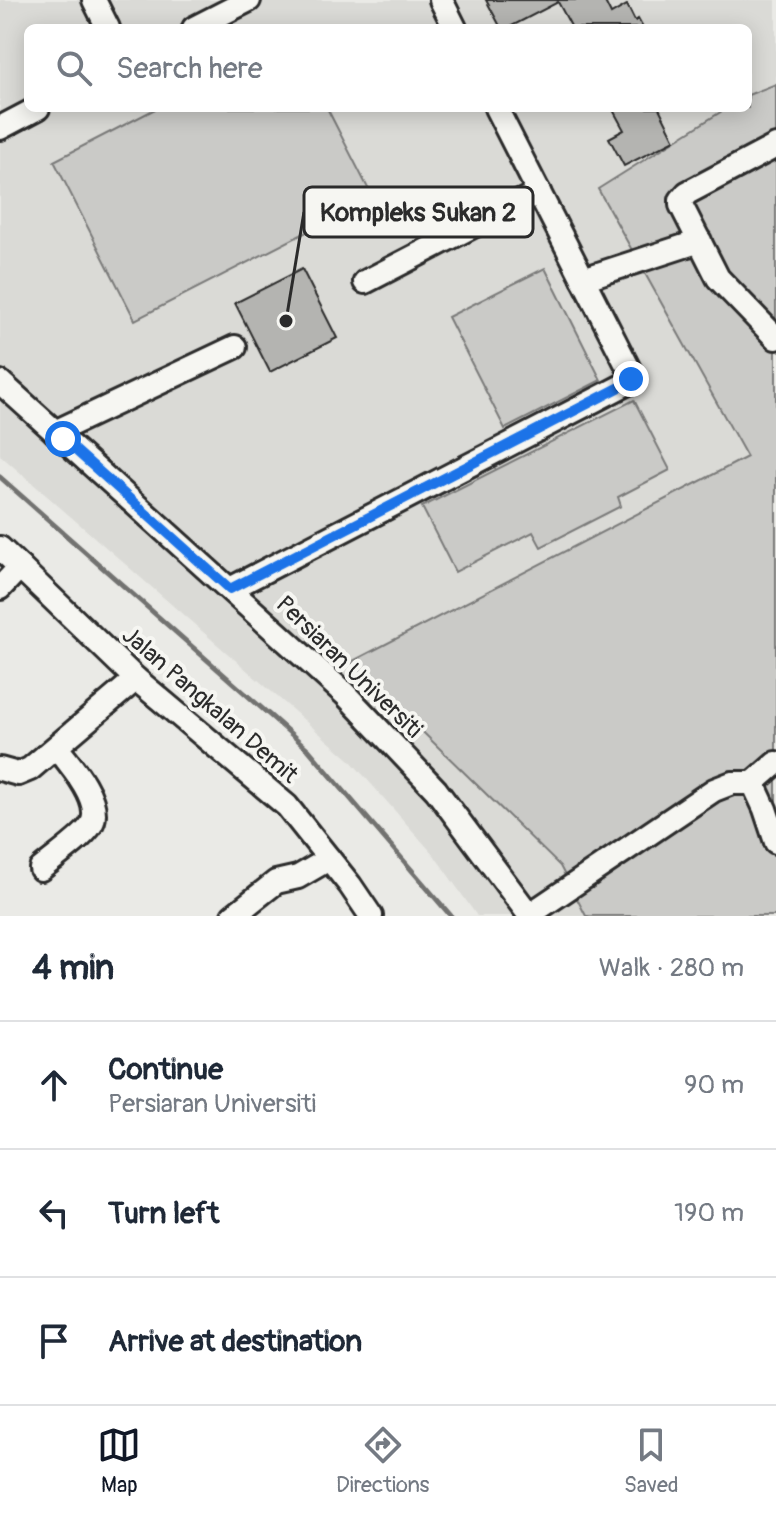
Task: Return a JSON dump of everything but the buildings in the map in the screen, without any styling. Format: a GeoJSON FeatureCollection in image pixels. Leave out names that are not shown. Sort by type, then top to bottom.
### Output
{"type":"FeatureCollection","features":[{"type":"Feature","properties":{"kind":"street"},"geometry":{"type":"LineString","coordinates":[[94,0],[106,24]]}},
{"type":"Feature","properties":{"kind":"street"},"geometry":{"type":"LineString","coordinates":[[202,24],[249,0]]}},
{"type":"Feature","properties":{"kind":"street"},"geometry":{"type":"LineString","coordinates":[[441,0],[453,24]]}},
{"type":"Feature","properties":{"kind":"street"},"geometry":{"type":"LineString","coordinates":[[0,128],[30,112]]}},
{"type":"Feature","properties":{"kind":"street"},"geometry":{"type":"LineString","coordinates":[[230,589],[629,382],[630,371],[498,112]]}},
{"type":"Feature","properties":{"kind":"street"},"geometry":{"type":"LineString","coordinates":[[776,146],[687,193],[681,200],[683,213],[718,278],[776,338]]}},
{"type":"Feature","properties":{"kind":"street"},"geometry":{"type":"LineString","coordinates":[[365,282],[539,192]]}},
{"type":"Feature","properties":{"kind":"street"},"geometry":{"type":"LineString","coordinates":[[583,279],[700,241]]}},
{"type":"Feature","properties":{"kind":"street"},"geometry":{"type":"LineString","coordinates":[[55,432],[235,347]]}},
{"type":"Feature","properties":{"kind":"street","name":"Persiaran Universiti"},"geometry":{"type":"LineString","coordinates":[[0,382],[345,694],[436,790],[529,916]]}},
{"type":"Feature","properties":{"kind":"street","name":"Jalan Pangkalan Demit"},"geometry":{"type":"LineString","coordinates":[[0,548],[136,679],[287,806],[371,916]]}},
{"type":"Feature","properties":{"kind":"street"},"geometry":{"type":"LineString","coordinates":[[0,588],[20,567]]}},
{"type":"Feature","properties":{"kind":"street"},"geometry":{"type":"LineString","coordinates":[[0,769],[18,774],[25,772],[136,679]]}},
{"type":"Feature","properties":{"kind":"street"},"geometry":{"type":"LineString","coordinates":[[41,869],[88,828],[94,818],[91,799],[77,771],[57,748]]}},
{"type":"Feature","properties":{"kind":"street"},"geometry":{"type":"LineString","coordinates":[[529,916],[714,790],[732,783],[753,783],[776,763]]}},
{"type":"Feature","properties":{"kind":"street"},"geometry":{"type":"LineString","coordinates":[[753,783],[776,842]]}},
{"type":"Feature","properties":{"kind":"street"},"geometry":{"type":"LineString","coordinates":[[233,916],[276,882],[298,877],[329,859]]}},
{"type":"Feature","properties":{"kind":"shaded area"},"geometry":{"type":"Polygon","coordinates":[[[0,0],[776,0],[776,916],[477,916],[434,855],[350,760],[0,455],[0,0]]]}},
{"type":"Feature","properties":{"kind":"shaded area"},"geometry":{"type":"Polygon","coordinates":[[[776,84],[776,916],[586,916],[560,866],[351,662],[747,457],[598,189],[721,112],[752,112],[752,93],[776,84]]]}},
{"type":"Feature","properties":{"kind":"shaded area"},"geometry":{"type":"Polygon","coordinates":[[[149,112],[329,112],[373,198],[135,320],[54,161],[149,112]]]}},
{"type":"Feature","properties":{"kind":"shaded area"},"geometry":{"type":"Polygon","coordinates":[[[545,268],[601,380],[505,429],[448,317],[545,268]]]}},
{"type":"Feature","properties":{"kind":"shaded area"},"geometry":{"type":"Polygon","coordinates":[[[634,400],[670,470],[618,497],[621,506],[541,547],[533,532],[455,572],[422,507],[634,400]]]}},
{"type":"Feature","properties":{"kind":"waterway"},"geometry":{"type":"LineString","coordinates":[[0,477],[308,749],[451,916]]}},
{"type":"Feature","properties":{"kind":"place","name":"Kompleks Sukan 2"},"geometry":{"type":"Point","coordinates":[286,321]}},
{"type":"Feature","properties":{"kind":"route"},"geometry":{"type":"LineString","coordinates":[[63,439],[230,589],[631,379]]}}]}
